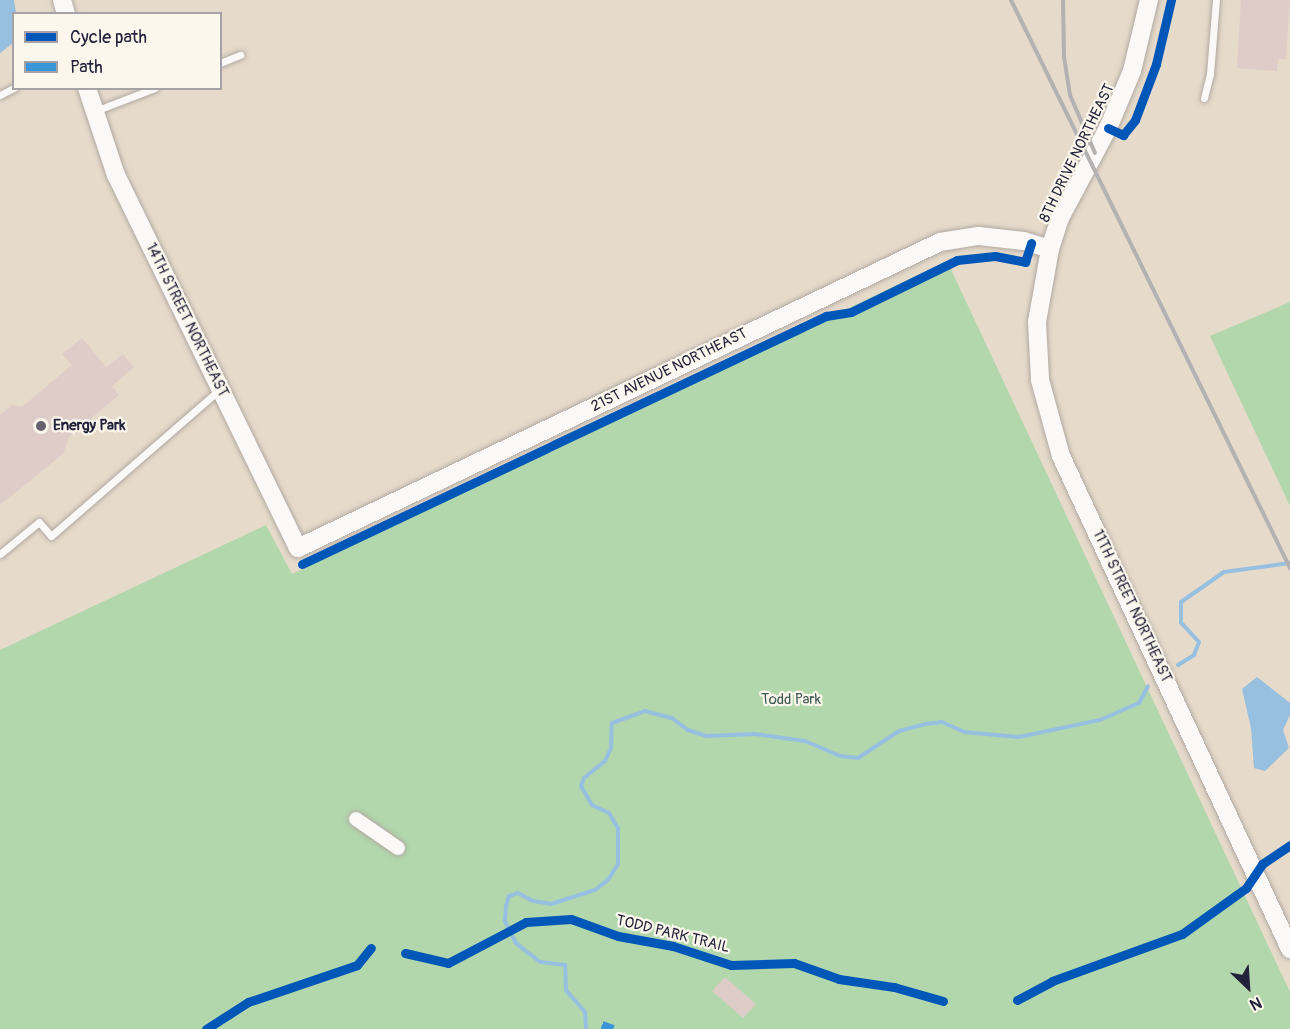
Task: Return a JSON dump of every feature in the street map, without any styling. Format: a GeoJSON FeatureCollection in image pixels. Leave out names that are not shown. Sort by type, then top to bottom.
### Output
{"type":"FeatureCollection","features":[{"type":"Feature","properties":{"kind":"street","name":"8TH DRIVE NORTHEAST"},"geometry":{"type":"LineString","coordinates":[[1050,249],[1060,218],[1108,128],[1132,71],[1149,0]]}},
{"type":"Feature","properties":{"kind":"street","name":"14TH STREET NORTHEAST"},"geometry":{"type":"LineString","coordinates":[[88,90],[116,175],[297,548]]}},
{"type":"Feature","properties":{"kind":"street","name":"21ST AVENUE NORTHEAST"},"geometry":{"type":"LineString","coordinates":[[297,548],[940,242],[979,236],[1024,241],[1050,249]]}},
{"type":"Feature","properties":{"kind":"street","name":"11TH STREET NORTHEAST"},"geometry":{"type":"LineString","coordinates":[[1050,249],[1037,322],[1044,405],[1061,456],[1172,690],[1290,949]]}},
{"type":"Feature","properties":{"kind":"street"},"geometry":{"type":"LineString","coordinates":[[356,819],[398,848]]}},
{"type":"Feature","properties":{"kind":"lane"},"geometry":{"type":"LineString","coordinates":[[1204,98],[1210,74],[1216,0]]}},
{"type":"Feature","properties":{"kind":"lane"},"geometry":{"type":"LineString","coordinates":[[222,62],[240,55]]}},
{"type":"Feature","properties":{"kind":"lane"},"geometry":{"type":"LineString","coordinates":[[94,111],[150,90]]}},
{"type":"Feature","properties":{"kind":"lane"},"geometry":{"type":"LineString","coordinates":[[0,555],[39,522],[51,536],[220,389]]}},
{"type":"Feature","properties":{"kind":"green space","name":"Todd Park"},"geometry":{"type":"Polygon","coordinates":[[[947,261],[1290,992],[1290,1029],[0,1029],[0,650],[266,525],[292,574],[947,261]]]}},
{"type":"Feature","properties":{"kind":"green space"},"geometry":{"type":"Polygon","coordinates":[[[1290,302],[1290,506],[1210,336],[1290,302]]]}},
{"type":"Feature","properties":{"kind":"water"},"geometry":{"type":"Polygon","coordinates":[[[0,0],[14,0],[16,12],[12,12],[12,44],[0,53],[0,0]]]}},
{"type":"Feature","properties":{"kind":"water"},"geometry":{"type":"Polygon","coordinates":[[[1257,677],[1290,703],[1290,715],[1283,730],[1289,748],[1265,771],[1254,768],[1251,728],[1242,689],[1257,677]]]}},
{"type":"Feature","properties":{"kind":"building"},"geometry":{"type":"Polygon","coordinates":[[[1241,0],[1290,0],[1286,59],[1278,59],[1277,71],[1237,68],[1241,0]]]}},
{"type":"Feature","properties":{"kind":"building","name":"Energy Park"},"geometry":{"type":"Polygon","coordinates":[[[82,338],[106,367],[123,354],[134,367],[112,386],[119,395],[69,437],[63,454],[0,505],[0,415],[12,405],[22,407],[72,365],[62,354],[82,338]]]}},
{"type":"Feature","properties":{"kind":"building"},"geometry":{"type":"Polygon","coordinates":[[[725,977],[756,1004],[743,1018],[712,991],[725,977]]]}},
{"type":"Feature","properties":{"kind":"waterway"},"geometry":{"type":"LineString","coordinates":[[1178,665],[1194,655],[1199,642],[1181,623],[1181,602],[1224,572],[1290,563]]}},
{"type":"Feature","properties":{"kind":"waterway"},"geometry":{"type":"LineString","coordinates":[[586,1029],[585,1012],[566,990],[565,965],[540,962],[516,943],[505,921],[506,906],[509,896],[518,893],[533,901],[551,904],[595,890],[608,880],[618,864],[618,828],[609,813],[592,805],[581,786],[584,778],[605,761],[611,748],[612,723],[645,711],[672,718],[688,730],[706,736],[755,734],[805,741],[841,756],[858,758],[899,731],[925,724],[942,722],[964,732],[1019,737],[1100,720],[1139,703],[1148,686]]}},
{"type":"Feature","properties":{"kind":"railway"},"geometry":{"type":"LineString","coordinates":[[1011,0],[1290,568]]}},
{"type":"Feature","properties":{"kind":"railway"},"geometry":{"type":"LineString","coordinates":[[1063,0],[1064,57],[1070,95],[1095,153]]}},
{"type":"Feature","properties":{"kind":"marked path"},"geometry":{"type":"LineString","coordinates":[[602,1025],[613,1029]]}},
{"type":"Feature","properties":{"kind":"cycle path"},"geometry":{"type":"LineString","coordinates":[[1108,128],[1123,135],[1135,120],[1156,64],[1171,0]]}},
{"type":"Feature","properties":{"kind":"cycle path"},"geometry":{"type":"LineString","coordinates":[[302,564],[826,316],[851,312],[957,260],[995,256],[1025,262],[1031,243]]}},
{"type":"Feature","properties":{"kind":"cycle path"},"geometry":{"type":"LineString","coordinates":[[1017,1000],[1052,981],[1182,934],[1246,888],[1262,864],[1290,845]]}},
{"type":"Feature","properties":{"kind":"cycle path","name":"TODD PARK TRAIL"},"geometry":{"type":"LineString","coordinates":[[405,953],[448,963],[526,922],[571,919],[618,936],[673,946],[731,965],[794,963],[839,979],[894,987],[943,1001]]}},
{"type":"Feature","properties":{"kind":"cycle path"},"geometry":{"type":"LineString","coordinates":[[206,1029],[248,1002],[357,965],[371,948]]}},
{"type":"Feature","properties":{"kind":"place","name":"Energy Park"},"geometry":{"type":"Point","coordinates":[41,426]}}]}
